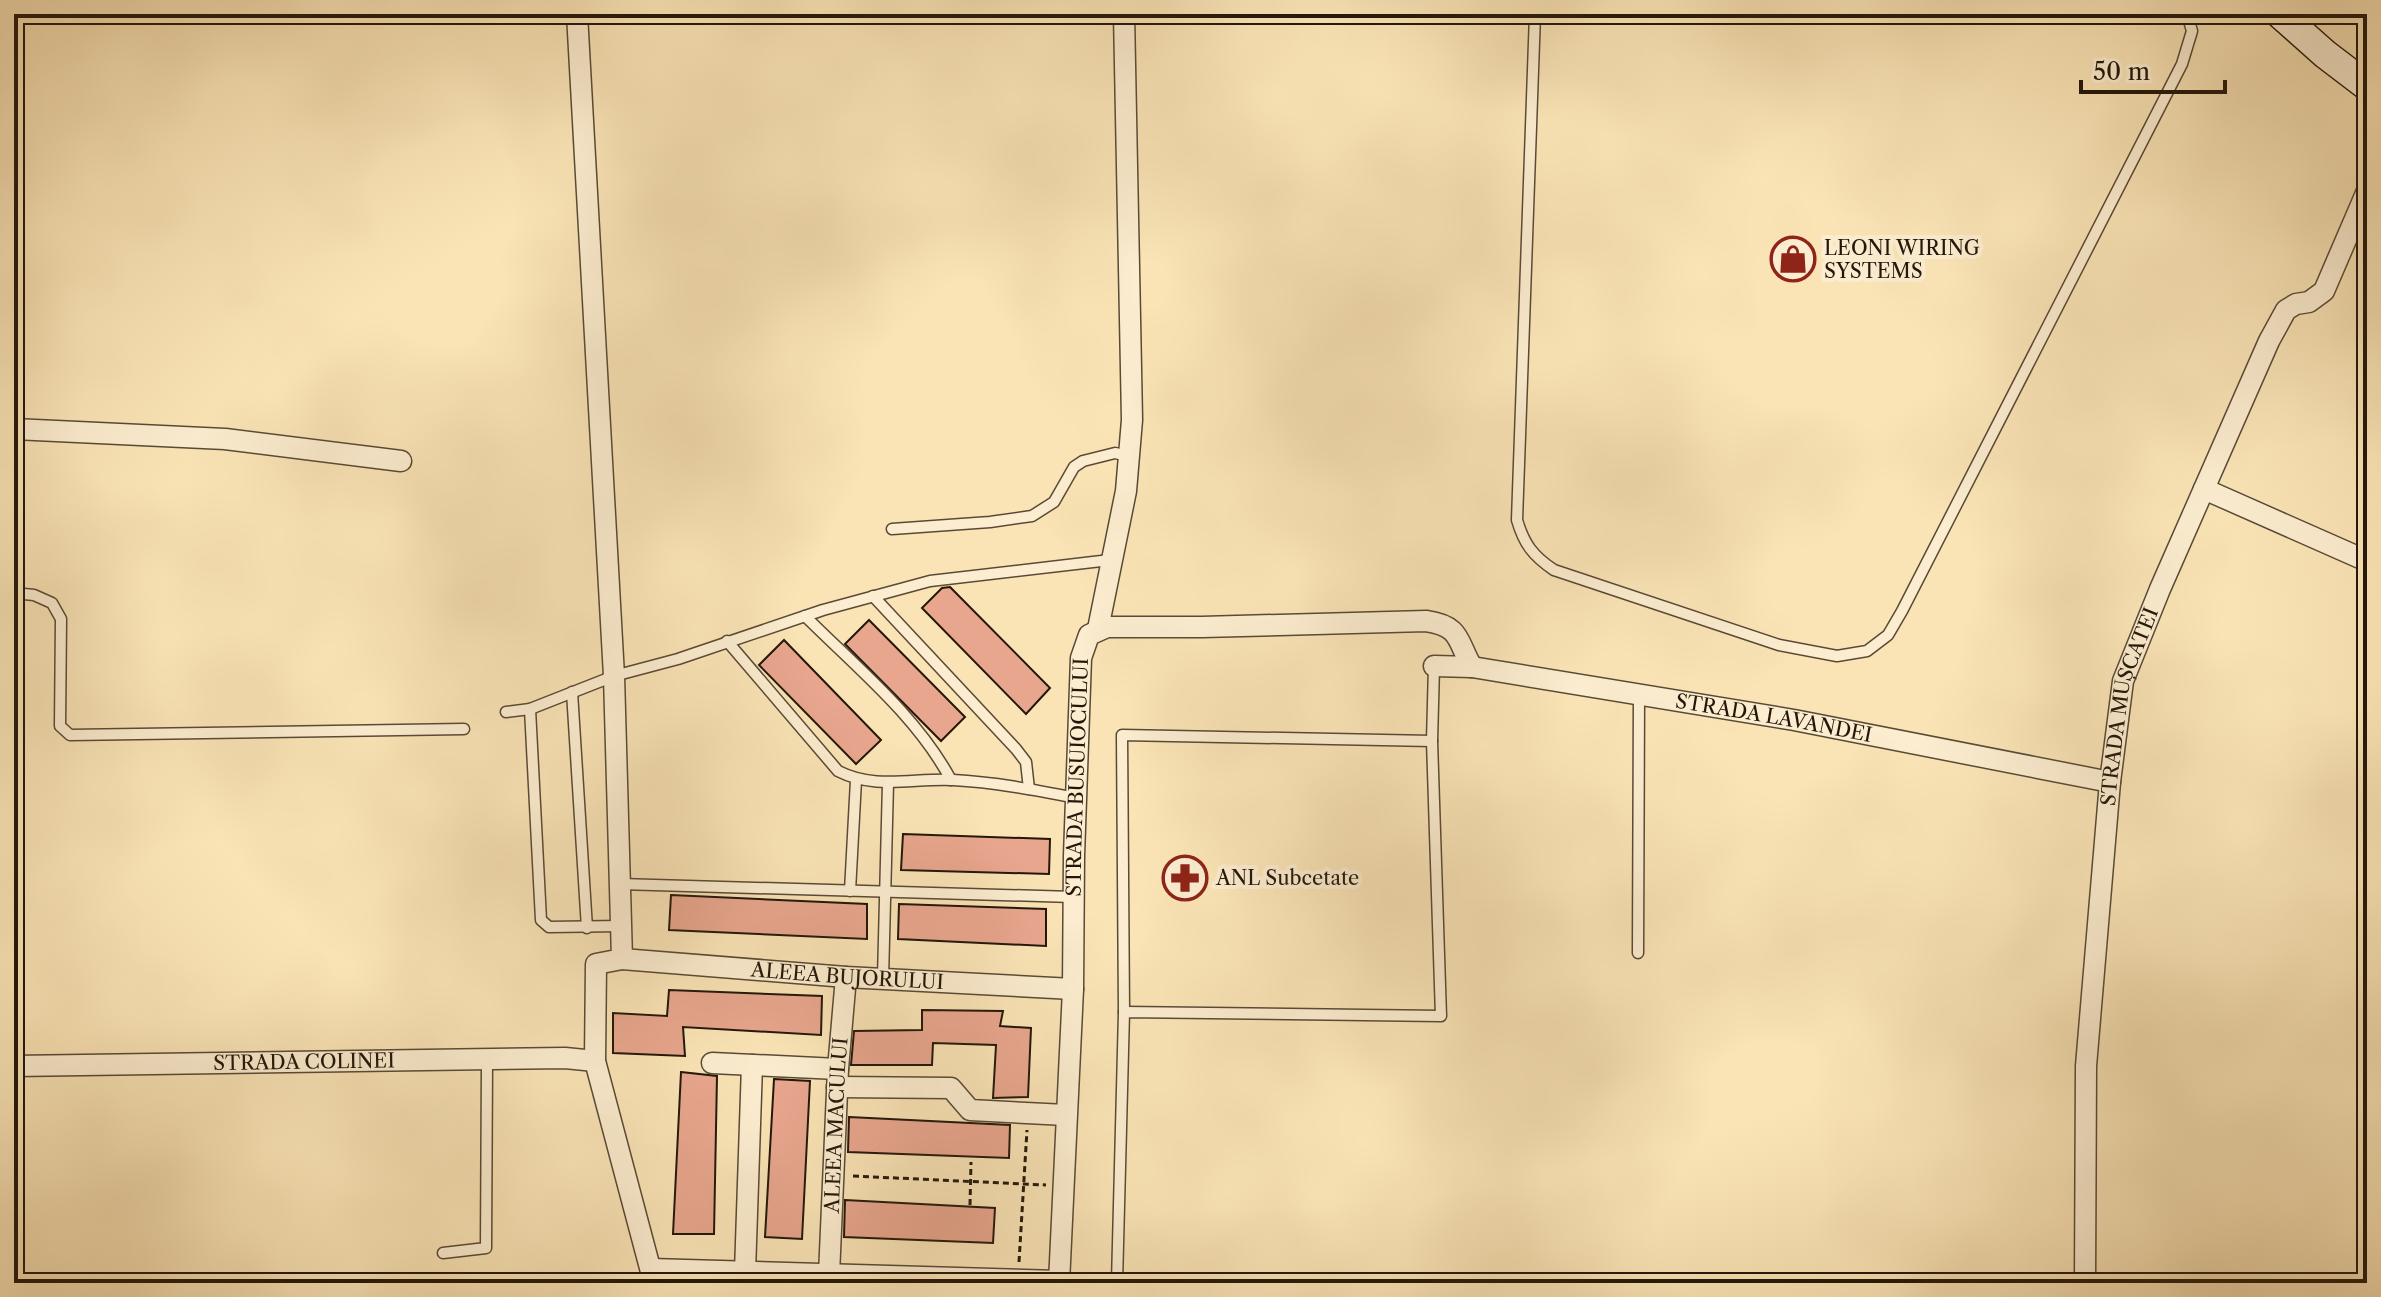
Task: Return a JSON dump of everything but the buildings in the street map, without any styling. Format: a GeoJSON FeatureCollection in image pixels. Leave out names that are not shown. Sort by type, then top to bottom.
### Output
{"type":"FeatureCollection","features":[{"type":"Feature","properties":{"kind":"street"},"geometry":{"type":"LineString","coordinates":[[577,14],[614,676],[622,959],[596,964],[595,1061],[652,1276],[745,1272],[1059,1282]]}},
{"type":"Feature","properties":{"kind":"street"},"geometry":{"type":"LineString","coordinates":[[1098,629],[1126,491],[1132,420],[1124,14]]}},
{"type":"Feature","properties":{"kind":"street"},"geometry":{"type":"LineString","coordinates":[[2280,14],[2367,86]]}},
{"type":"Feature","properties":{"kind":"street","name":"STRADA MUȘCATEI"},"geometry":{"type":"LineString","coordinates":[[2085,1283],[2086,1066],[2110,782],[2123,681],[2269,341],[2286,310],[2309,302],[2324,291],[2367,191]]}},
{"type":"Feature","properties":{"kind":"street"},"geometry":{"type":"LineString","coordinates":[[14,429],[225,439],[401,461]]}},
{"type":"Feature","properties":{"kind":"street"},"geometry":{"type":"LineString","coordinates":[[2204,489],[2367,561]]}},
{"type":"Feature","properties":{"kind":"street","name":"STRADA BUSUIOCULUI"},"geometry":{"type":"LineString","coordinates":[[1059,1282],[1073,989],[1081,658],[1089,635],[1107,627],[1426,621],[1451,628],[1461,641],[1472,667]]}},
{"type":"Feature","properties":{"kind":"street","name":"STRADA LAVANDEI"},"geometry":{"type":"LineString","coordinates":[[1434,666],[1472,667],[1794,720],[2110,782]]}},
{"type":"Feature","properties":{"kind":"street","name":"ALEEA BUJORULUI"},"geometry":{"type":"LineString","coordinates":[[622,959],[846,977],[1073,989]]}},
{"type":"Feature","properties":{"kind":"street","name":"ALEEA MACULUI"},"geometry":{"type":"LineString","coordinates":[[841,1277],[834,1175],[846,977]]}},
{"type":"Feature","properties":{"kind":"street","name":"STRADA COLINEI"},"geometry":{"type":"LineString","coordinates":[[14,1066],[595,1061]]}},
{"type":"Feature","properties":{"kind":"street"},"geometry":{"type":"LineString","coordinates":[[712,1063],[951,1088],[970,1110],[1066,1115]]}},
{"type":"Feature","properties":{"kind":"street"},"geometry":{"type":"LineString","coordinates":[[745,1272],[752,1065]]}},
{"type":"Feature","properties":{"kind":"lane"},"geometry":{"type":"LineString","coordinates":[[1535,14],[1517,520],[1524,545],[1554,570],[1779,645],[1837,656],[1867,651],[1888,635],[1902,611],[2182,64],[2192,31],[2187,14]]}},
{"type":"Feature","properties":{"kind":"lane"},"geometry":{"type":"LineString","coordinates":[[892,529],[1032,516],[1054,502],[1074,467],[1083,461],[1115,453],[1129,456]]}},
{"type":"Feature","properties":{"kind":"lane"},"geometry":{"type":"LineString","coordinates":[[506,712],[530,709],[614,676],[678,659],[805,616],[930,581],[1110,560]]}},
{"type":"Feature","properties":{"kind":"lane"},"geometry":{"type":"LineString","coordinates":[[14,593],[34,595],[52,603],[61,619],[60,726],[70,735],[464,729]]}},
{"type":"Feature","properties":{"kind":"lane"},"geometry":{"type":"LineString","coordinates":[[873,596],[1016,749],[1026,762],[1029,789]]}},
{"type":"Feature","properties":{"kind":"lane"},"geometry":{"type":"LineString","coordinates":[[805,616],[919,731],[937,753],[951,780]]}},
{"type":"Feature","properties":{"kind":"lane"},"geometry":{"type":"LineString","coordinates":[[727,641],[838,771],[856,780],[888,783],[951,780],[1076,798]]}},
{"type":"Feature","properties":{"kind":"lane"},"geometry":{"type":"LineString","coordinates":[[1124,1012],[1441,1016],[1432,741],[1434,666]]}},
{"type":"Feature","properties":{"kind":"lane"},"geometry":{"type":"LineString","coordinates":[[572,692],[587,928]]}},
{"type":"Feature","properties":{"kind":"lane"},"geometry":{"type":"LineString","coordinates":[[1638,953],[1639,695]]}},
{"type":"Feature","properties":{"kind":"lane"},"geometry":{"type":"LineString","coordinates":[[530,709],[541,920],[549,927],[621,926]]}},
{"type":"Feature","properties":{"kind":"lane"},"geometry":{"type":"LineString","coordinates":[[1117,1283],[1124,1012],[1122,735],[1432,741]]}},
{"type":"Feature","properties":{"kind":"lane"},"geometry":{"type":"LineString","coordinates":[[850,891],[856,780]]}},
{"type":"Feature","properties":{"kind":"lane"},"geometry":{"type":"LineString","coordinates":[[883,978],[888,783]]}},
{"type":"Feature","properties":{"kind":"lane"},"geometry":{"type":"LineString","coordinates":[[620,884],[1073,897]]}},
{"type":"Feature","properties":{"kind":"lane"},"geometry":{"type":"LineString","coordinates":[[443,1253],[486,1248],[487,1060]]}},
{"type":"Feature","properties":{"kind":"lane"},"geometry":{"type":"LineString","coordinates":[[1059,1282],[1080,1283]]}},
{"type":"Feature","properties":{"kind":"path"},"geometry":{"type":"LineString","coordinates":[[1017,1280],[1029,1115]]}},
{"type":"Feature","properties":{"kind":"path"},"geometry":{"type":"LineString","coordinates":[[970,1205],[971,1162]]}},
{"type":"Feature","properties":{"kind":"path"},"geometry":{"type":"LineString","coordinates":[[834,1175],[1064,1186]]}},
{"type":"Feature","properties":{"kind":"place","name":"LEONI WIRING SYSTEMS"},"geometry":{"type":"Point","coordinates":[1793,259]}},
{"type":"Feature","properties":{"kind":"place","name":"ANL Subcetate"},"geometry":{"type":"Point","coordinates":[1185,878]}}]}
